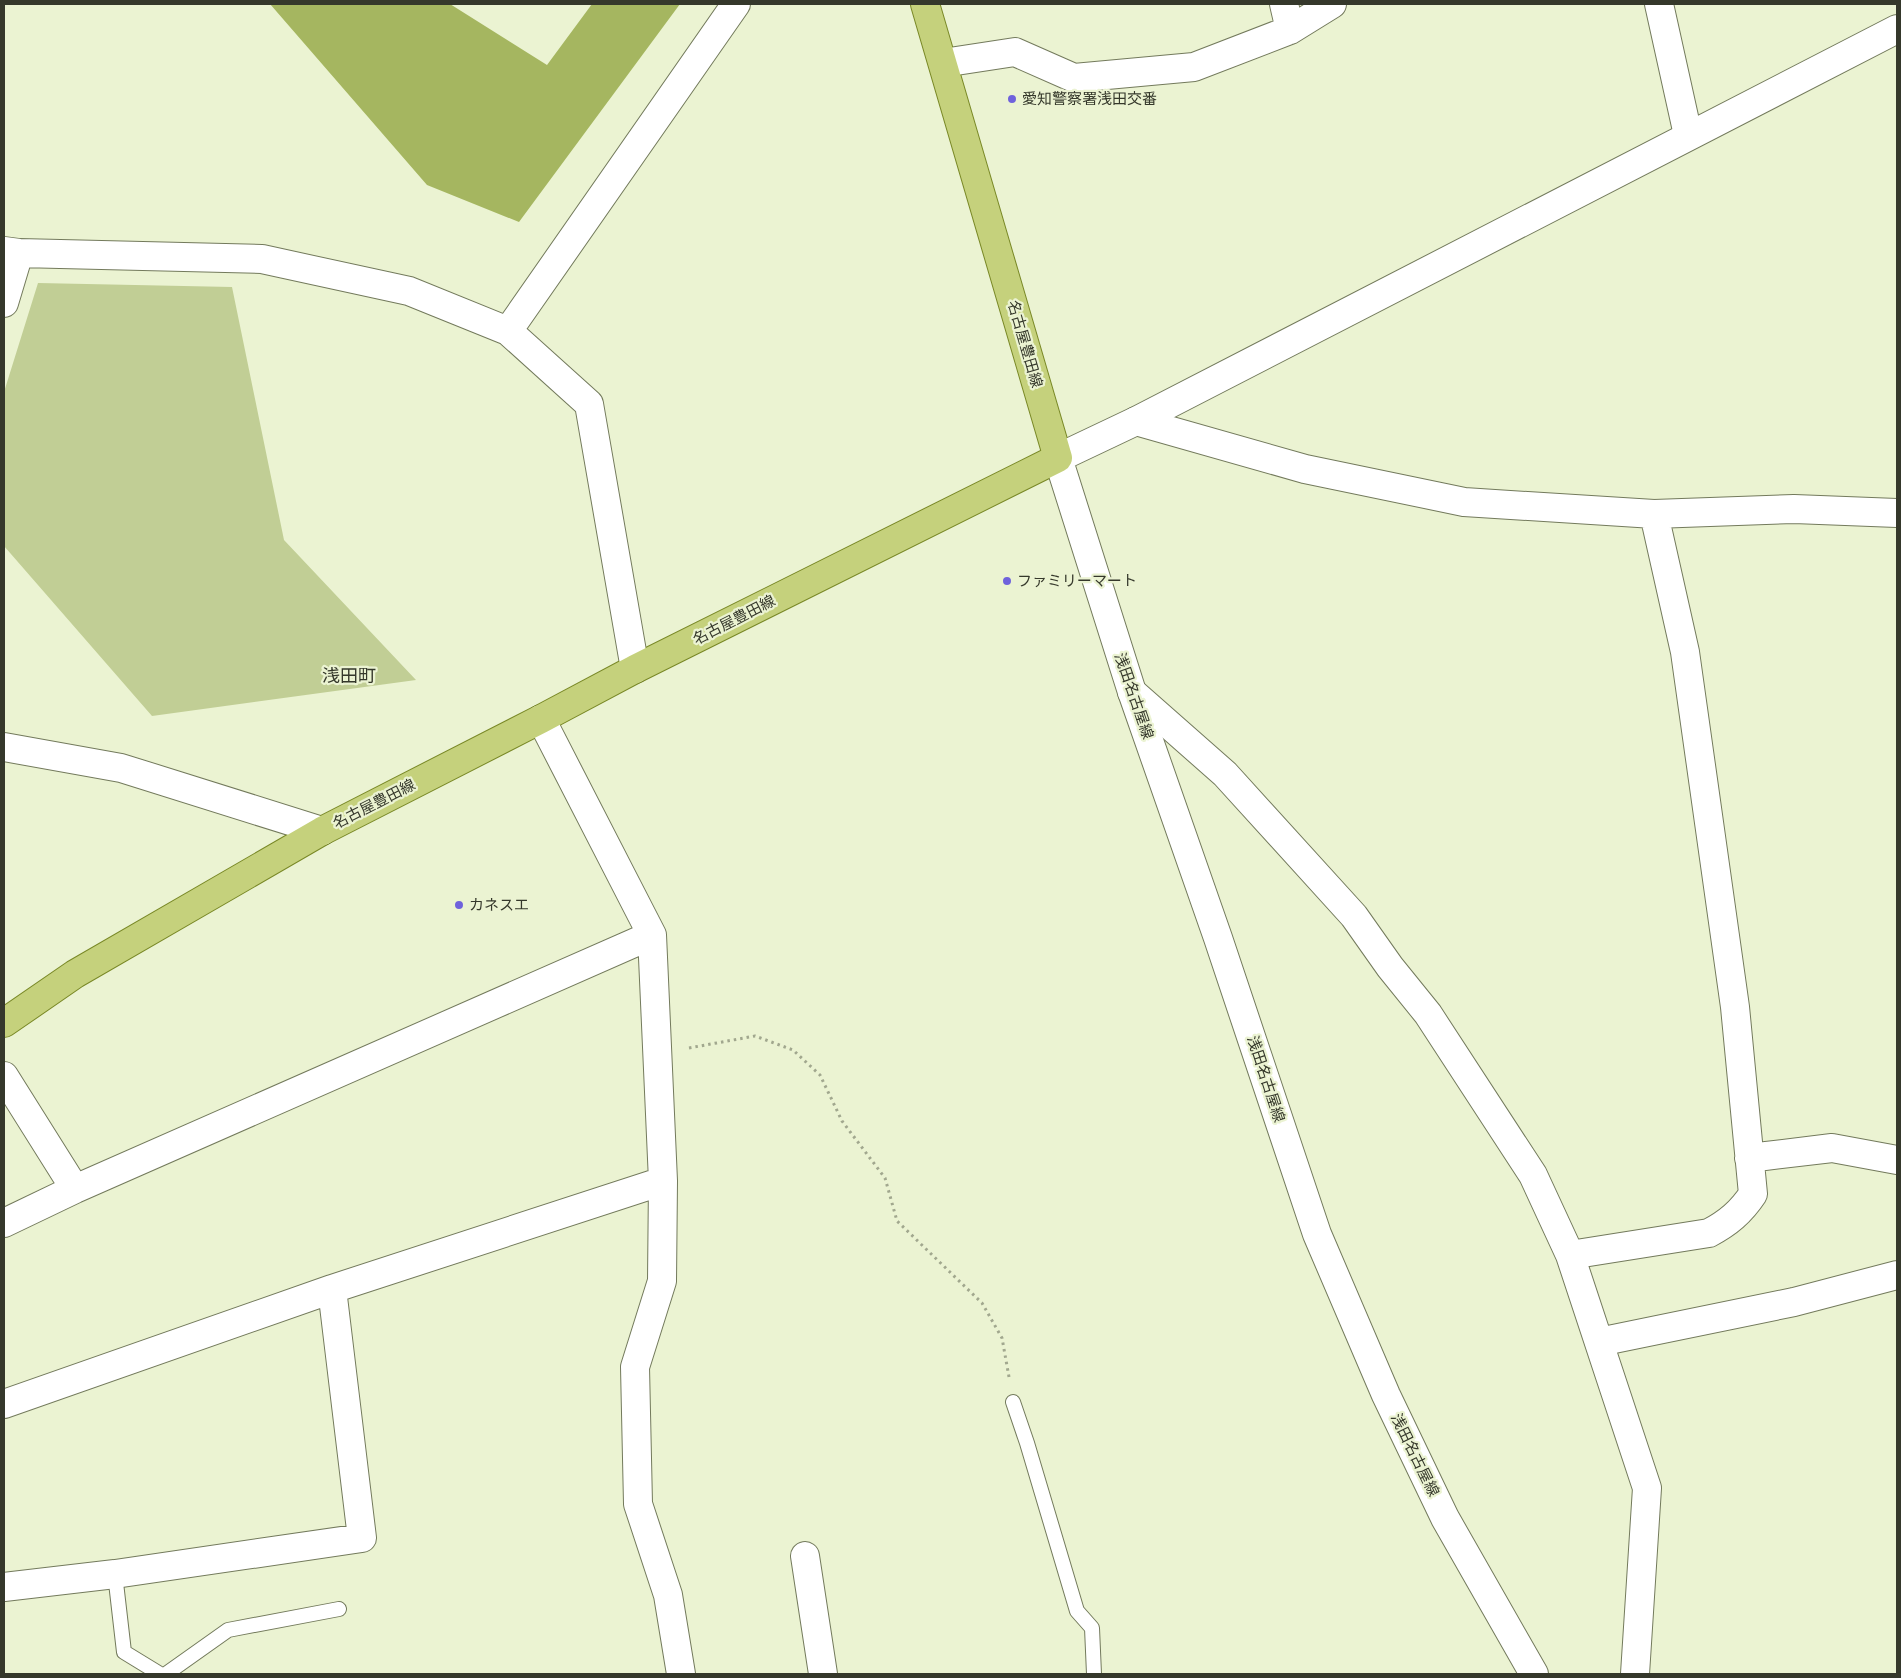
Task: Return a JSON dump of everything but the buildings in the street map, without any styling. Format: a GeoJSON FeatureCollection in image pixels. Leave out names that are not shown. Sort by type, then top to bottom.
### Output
{"type":"FeatureCollection","features":[{"type":"Feature","properties":{"kind":"main road","name":"名古屋豊田線"},"geometry":{"type":"LineString","coordinates":[[4,1023],[76,974],[322,831],[542,719],[635,669],[1058,458],[925,4]]}},
{"type":"Feature","properties":{"kind":"street"},"geometry":{"type":"LineString","coordinates":[[508,331],[736,4]]}},
{"type":"Feature","properties":{"kind":"street"},"geometry":{"type":"LineString","coordinates":[[1284,4],[1290,30]]}},
{"type":"Feature","properties":{"kind":"street"},"geometry":{"type":"LineString","coordinates":[[943,63],[1015,52],[1074,78],[1194,67],[1290,30],[1332,4]]}},
{"type":"Feature","properties":{"kind":"street"},"geometry":{"type":"LineString","coordinates":[[1659,4],[1688,135]]}},
{"type":"Feature","properties":{"kind":"street"},"geometry":{"type":"LineString","coordinates":[[1058,458],[1136,421],[1897,29]]}},
{"type":"Feature","properties":{"kind":"street"},"geometry":{"type":"LineString","coordinates":[[4,303],[11,252],[262,259],[409,290],[508,331],[589,404],[635,669]]}},
{"type":"Feature","properties":{"kind":"street"},"geometry":{"type":"LineString","coordinates":[[1136,421],[1305,469],[1464,502],[1654,514],[1794,509],[1897,513]]}},
{"type":"Feature","properties":{"kind":"street","name":"浅田名古屋線"},"geometry":{"type":"LineString","coordinates":[[1058,458],[1132,692],[1218,938],[1317,1234],[1386,1395],[1445,1518],[1534,1674]]}},
{"type":"Feature","properties":{"kind":"street"},"geometry":{"type":"LineString","coordinates":[[1570,1255],[1709,1233],[1725,1225],[1753,1194],[1735,1007],[1684,652],[1654,514]]}},
{"type":"Feature","properties":{"kind":"street"},"geometry":{"type":"LineString","coordinates":[[1132,692],[1225,774],[1354,916],[1390,967],[1428,1014],[1533,1174],[1570,1255],[1647,1488],[1635,1674]]}},
{"type":"Feature","properties":{"kind":"street"},"geometry":{"type":"LineString","coordinates":[[542,719],[652,935],[663,1181],[662,1281],[635,1367],[638,1504],[668,1594],[681,1674]]}},
{"type":"Feature","properties":{"kind":"street"},"geometry":{"type":"LineString","coordinates":[[4,747],[121,768],[322,831]]}},
{"type":"Feature","properties":{"kind":"street"},"geometry":{"type":"LineString","coordinates":[[4,1222],[652,935]]}},
{"type":"Feature","properties":{"kind":"street"},"geometry":{"type":"LineString","coordinates":[[4,1076],[75,1189]]}},
{"type":"Feature","properties":{"kind":"street"},"geometry":{"type":"LineString","coordinates":[[1749,1158],[1832,1148],[1897,1163]]}},
{"type":"Feature","properties":{"kind":"street"},"geometry":{"type":"LineString","coordinates":[[4,1404],[332,1289],[663,1181]]}},
{"type":"Feature","properties":{"kind":"street"},"geometry":{"type":"LineString","coordinates":[[1599,1342],[1794,1302],[1897,1275]]}},
{"type":"Feature","properties":{"kind":"street"},"geometry":{"type":"LineString","coordinates":[[4,1586],[115,1574],[362,1538],[332,1289]]}},
{"type":"Feature","properties":{"kind":"street"},"geometry":{"type":"LineString","coordinates":[[805,1556],[824,1674]]}},
{"type":"Feature","properties":{"kind":"lane"},"geometry":{"type":"LineString","coordinates":[[1013,1402],[1077,1611],[1092,1628],[1094,1674]]}},
{"type":"Feature","properties":{"kind":"lane"},"geometry":{"type":"LineString","coordinates":[[115,1574],[124,1652],[160,1674]]}},
{"type":"Feature","properties":{"kind":"lane"},"geometry":{"type":"LineString","coordinates":[[166,1674],[228,1630],[339,1609]]}},
{"type":"Feature","properties":{"kind":"path"},"geometry":{"type":"LineString","coordinates":[[657,1054],[755,1036],[794,1050],[820,1075],[842,1121],[885,1178],[897,1221],[982,1304],[1002,1338],[1013,1402]]}},
{"type":"Feature","properties":{"kind":"shaded area"},"geometry":{"type":"Polygon","coordinates":[[[270,4],[450,4],[547,65],[592,4],[680,4],[519,222],[427,185],[270,4]]]}},
{"type":"Feature","properties":{"kind":"shaded area"},"geometry":{"type":"Polygon","coordinates":[[[38,283],[232,287],[284,540],[416,680],[152,716],[4,546],[4,392],[38,283]]]}},
{"type":"Feature","properties":{"kind":"place","name":"愛知警察署浅田交番"},"geometry":{"type":"Point","coordinates":[1012,99]}},
{"type":"Feature","properties":{"kind":"place","name":"ファミリーマート"},"geometry":{"type":"Point","coordinates":[1007,581]}},
{"type":"Feature","properties":{"kind":"place","name":"カネスエ"},"geometry":{"type":"Point","coordinates":[459,905]}},
{"type":"Feature","properties":{"kind":"district","name":"浅田町"},"geometry":{"type":"Point","coordinates":[349,676]}}]}
